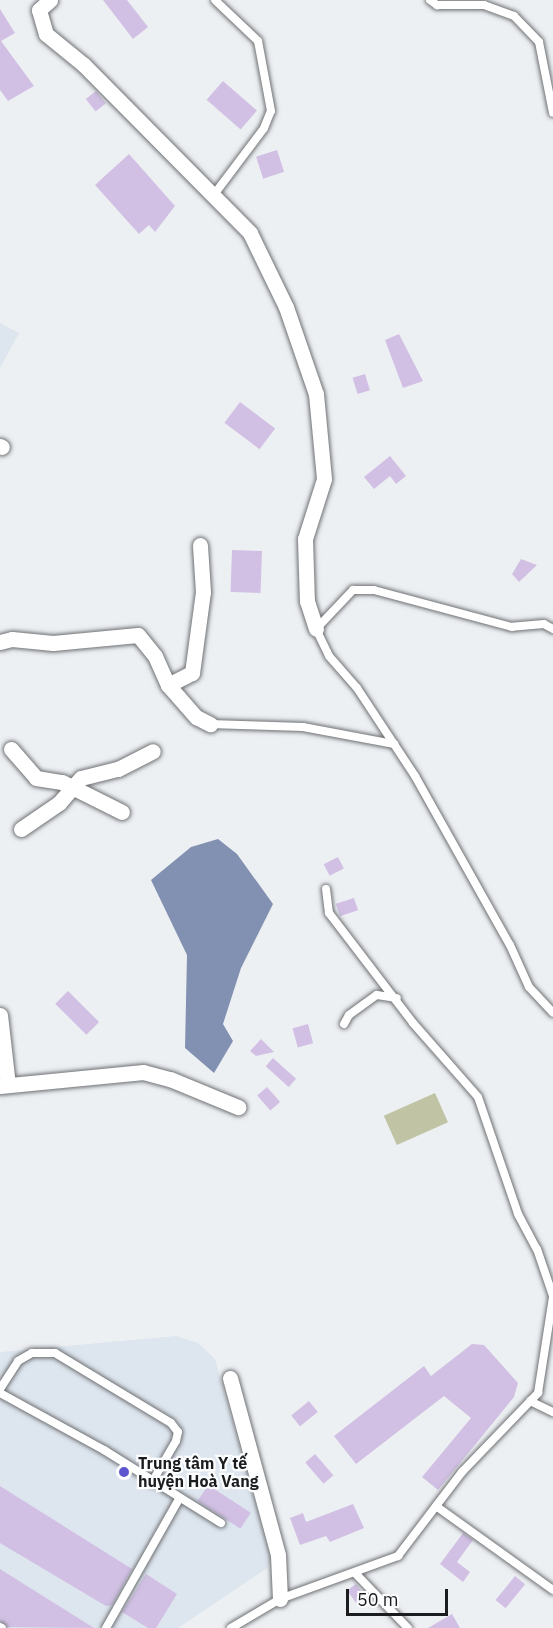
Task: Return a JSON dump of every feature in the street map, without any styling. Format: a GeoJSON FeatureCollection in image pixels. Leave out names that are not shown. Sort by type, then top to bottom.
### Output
{"type":"FeatureCollection","features":[{"type":"Feature","properties":{"kind":"street"},"geometry":{"type":"LineString","coordinates":[[50,0],[39,10],[46,34],[84,65],[250,233],[286,307],[316,394],[324,479],[305,539],[306,601],[316,629]]}},
{"type":"Feature","properties":{"kind":"street"},"geometry":{"type":"LineString","coordinates":[[168,685],[192,674],[203,592],[200,545]]}},
{"type":"Feature","properties":{"kind":"street"},"geometry":{"type":"LineString","coordinates":[[4,638],[53,643],[138,635],[155,656],[168,685],[196,717],[210,724]]}},
{"type":"Feature","properties":{"kind":"street"},"geometry":{"type":"LineString","coordinates":[[11,750],[36,778],[62,782],[122,812]]}},
{"type":"Feature","properties":{"kind":"street"},"geometry":{"type":"LineString","coordinates":[[21,830],[42,818],[81,778],[118,769],[153,751]]}},
{"type":"Feature","properties":{"kind":"street"},"geometry":{"type":"LineString","coordinates":[[0,1015],[4,1086],[143,1072],[170,1079],[237,1107]]}},
{"type":"Feature","properties":{"kind":"street"},"geometry":{"type":"LineString","coordinates":[[230,1378],[278,1555],[280,1599]]}},
{"type":"Feature","properties":{"kind":"lane"},"geometry":{"type":"LineString","coordinates":[[213,196],[264,128],[271,111],[258,40],[215,0]]}},
{"type":"Feature","properties":{"kind":"lane"},"geometry":{"type":"LineString","coordinates":[[430,0],[437,5],[471,2],[514,16],[539,42],[553,113]]}},
{"type":"Feature","properties":{"kind":"lane"},"geometry":{"type":"LineString","coordinates":[[553,629],[544,624],[512,627],[374,590],[352,591],[316,629],[329,656],[357,688],[394,744],[510,945],[529,987],[553,1013]]}},
{"type":"Feature","properties":{"kind":"lane"},"geometry":{"type":"LineString","coordinates":[[210,724],[303,727],[394,744]]}},
{"type":"Feature","properties":{"kind":"lane"},"geometry":{"type":"LineString","coordinates":[[231,1628],[280,1599],[356,1574],[398,1556],[462,1472],[538,1393],[551,1329],[553,1296],[537,1249],[518,1214],[478,1096],[413,1023],[397,998],[329,914],[326,889]]}},
{"type":"Feature","properties":{"kind":"lane"},"geometry":{"type":"LineString","coordinates":[[344,1024],[349,1015],[377,995],[397,998]]}},
{"type":"Feature","properties":{"kind":"lane"},"geometry":{"type":"LineString","coordinates":[[152,1482],[178,1432],[161,1418],[55,1353],[32,1353],[18,1361],[0,1391],[104,1450],[152,1482],[179,1499],[221,1523]]}},
{"type":"Feature","properties":{"kind":"lane"},"geometry":{"type":"LineString","coordinates":[[530,1401],[553,1412]]}},
{"type":"Feature","properties":{"kind":"lane"},"geometry":{"type":"LineString","coordinates":[[106,1628],[179,1499]]}},
{"type":"Feature","properties":{"kind":"lane"},"geometry":{"type":"LineString","coordinates":[[436,1506],[553,1590]]}},
{"type":"Feature","properties":{"kind":"lane"},"geometry":{"type":"LineString","coordinates":[[356,1574],[408,1628]]}},
{"type":"Feature","properties":{"kind":"shaded area"},"geometry":{"type":"Polygon","coordinates":[[[0,323],[19,333],[0,368],[0,323]]]}},
{"type":"Feature","properties":{"kind":"shaded area","name":"Trung tâm Y tế huyện Hoà Vang"},"geometry":{"type":"Polygon","coordinates":[[[176,1336],[198,1343],[215,1359],[271,1559],[267,1568],[178,1628],[0,1628],[0,1352],[176,1336]]]}},
{"type":"Feature","properties":{"kind":"green space"},"geometry":{"type":"Polygon","coordinates":[[[435,1093],[448,1122],[397,1145],[384,1116],[435,1093]]]}},
{"type":"Feature","properties":{"kind":"water"},"geometry":{"type":"Polygon","coordinates":[[[218,839],[237,854],[273,904],[241,968],[223,1024],[233,1041],[214,1073],[185,1048],[187,955],[151,880],[191,847],[218,839]]]}},
{"type":"Feature","properties":{"kind":"building"},"geometry":{"type":"Polygon","coordinates":[[[103,0],[127,0],[148,27],[133,39],[103,0]]]}},
{"type":"Feature","properties":{"kind":"building"},"geometry":{"type":"Polygon","coordinates":[[[0,9],[15,33],[1,41],[34,86],[8,101],[0,90],[0,9]]]}},
{"type":"Feature","properties":{"kind":"building"},"geometry":{"type":"Polygon","coordinates":[[[223,81],[257,111],[241,129],[207,100],[223,81]]]}},
{"type":"Feature","properties":{"kind":"building"},"geometry":{"type":"Polygon","coordinates":[[[96,91],[106,104],[96,112],[86,99],[96,91]]]}},
{"type":"Feature","properties":{"kind":"building"},"geometry":{"type":"Polygon","coordinates":[[[277,150],[284,172],[263,179],[256,157],[277,150]]]}},
{"type":"Feature","properties":{"kind":"building"},"geometry":{"type":"Polygon","coordinates":[[[129,154],[175,206],[155,232],[149,225],[139,234],[95,185],[129,154]]]}},
{"type":"Feature","properties":{"kind":"building"},"geometry":{"type":"Polygon","coordinates":[[[399,334],[423,381],[403,388],[385,340],[399,334]]]}},
{"type":"Feature","properties":{"kind":"building"},"geometry":{"type":"Polygon","coordinates":[[[365,374],[370,390],[358,394],[353,378],[365,374]]]}},
{"type":"Feature","properties":{"kind":"building"},"geometry":{"type":"Polygon","coordinates":[[[240,402],[275,428],[259,449],[224,423],[240,402]]]}},
{"type":"Feature","properties":{"kind":"building"},"geometry":{"type":"Polygon","coordinates":[[[390,456],[406,476],[396,484],[390,476],[374,489],[364,477],[390,456]]]}},
{"type":"Feature","properties":{"kind":"building"},"geometry":{"type":"Polygon","coordinates":[[[232,550],[262,551],[261,593],[231,592],[232,550]]]}},
{"type":"Feature","properties":{"kind":"building"},"geometry":{"type":"Polygon","coordinates":[[[521,559],[537,565],[519,582],[512,574],[521,559]]]}},
{"type":"Feature","properties":{"kind":"building"},"geometry":{"type":"Polygon","coordinates":[[[338,857],[344,869],[330,876],[324,864],[338,857]]]}},
{"type":"Feature","properties":{"kind":"building"},"geometry":{"type":"Polygon","coordinates":[[[354,898],[358,910],[340,916],[336,904],[354,898]]]}},
{"type":"Feature","properties":{"kind":"building"},"geometry":{"type":"Polygon","coordinates":[[[68,991],[99,1022],[86,1035],[55,1004],[68,991]]]}},
{"type":"Feature","properties":{"kind":"building"},"geometry":{"type":"Polygon","coordinates":[[[308,1024],[313,1043],[298,1047],[293,1028],[308,1024]]]}},
{"type":"Feature","properties":{"kind":"building"},"geometry":{"type":"Polygon","coordinates":[[[261,1039],[274,1052],[256,1056],[250,1051],[261,1039]]]}},
{"type":"Feature","properties":{"kind":"building"},"geometry":{"type":"Polygon","coordinates":[[[273,1058],[296,1079],[289,1087],[266,1066],[273,1058]]]}},
{"type":"Feature","properties":{"kind":"building"},"geometry":{"type":"Polygon","coordinates":[[[267,1087],[280,1102],[270,1111],[257,1096],[267,1087]]]}},
{"type":"Feature","properties":{"kind":"building"},"geometry":{"type":"Polygon","coordinates":[[[472,1344],[484,1345],[518,1383],[514,1397],[438,1490],[422,1477],[471,1418],[444,1396],[356,1464],[334,1436],[424,1366],[431,1376],[472,1344]]]}},
{"type":"Feature","properties":{"kind":"building"},"geometry":{"type":"Polygon","coordinates":[[[309,1401],[318,1412],[300,1426],[291,1415],[309,1401]]]}},
{"type":"Feature","properties":{"kind":"building"},"geometry":{"type":"Polygon","coordinates":[[[315,1454],[333,1475],[324,1484],[305,1463],[315,1454]]]}},
{"type":"Feature","properties":{"kind":"building"},"geometry":{"type":"Polygon","coordinates":[[[208,1485],[251,1513],[240,1529],[198,1501],[208,1485]]]}},
{"type":"Feature","properties":{"kind":"building"},"geometry":{"type":"Polygon","coordinates":[[[0,1486],[132,1569],[112,1605],[106,1606],[0,1543],[0,1486]]]}},
{"type":"Feature","properties":{"kind":"building"},"geometry":{"type":"Polygon","coordinates":[[[353,1504],[364,1528],[330,1542],[326,1536],[300,1545],[290,1518],[303,1513],[306,1522],[353,1504]]]}},
{"type":"Feature","properties":{"kind":"building"},"geometry":{"type":"Polygon","coordinates":[[[463,1533],[473,1540],[457,1562],[470,1572],[463,1582],[440,1564],[463,1533]]]}},
{"type":"Feature","properties":{"kind":"building"},"geometry":{"type":"Polygon","coordinates":[[[0,1569],[94,1628],[8,1627],[0,1621],[0,1569]]]}},
{"type":"Feature","properties":{"kind":"building"},"geometry":{"type":"Polygon","coordinates":[[[146,1574],[177,1594],[156,1628],[148,1628],[122,1612],[146,1574]]]}},
{"type":"Feature","properties":{"kind":"building"},"geometry":{"type":"Polygon","coordinates":[[[515,1576],[525,1584],[506,1608],[495,1600],[515,1576]]]}},
{"type":"Feature","properties":{"kind":"building"},"geometry":{"type":"Polygon","coordinates":[[[356,1584],[366,1598],[357,1604],[347,1590],[356,1584]]]}},
{"type":"Feature","properties":{"kind":"building"},"geometry":{"type":"Polygon","coordinates":[[[452,1614],[460,1628],[428,1628],[452,1614]]]}},
{"type":"Feature","properties":{"kind":"place","name":"Trung tâm Y tế huyện Hoà Vang"},"geometry":{"type":"Point","coordinates":[124,1472]}}]}
